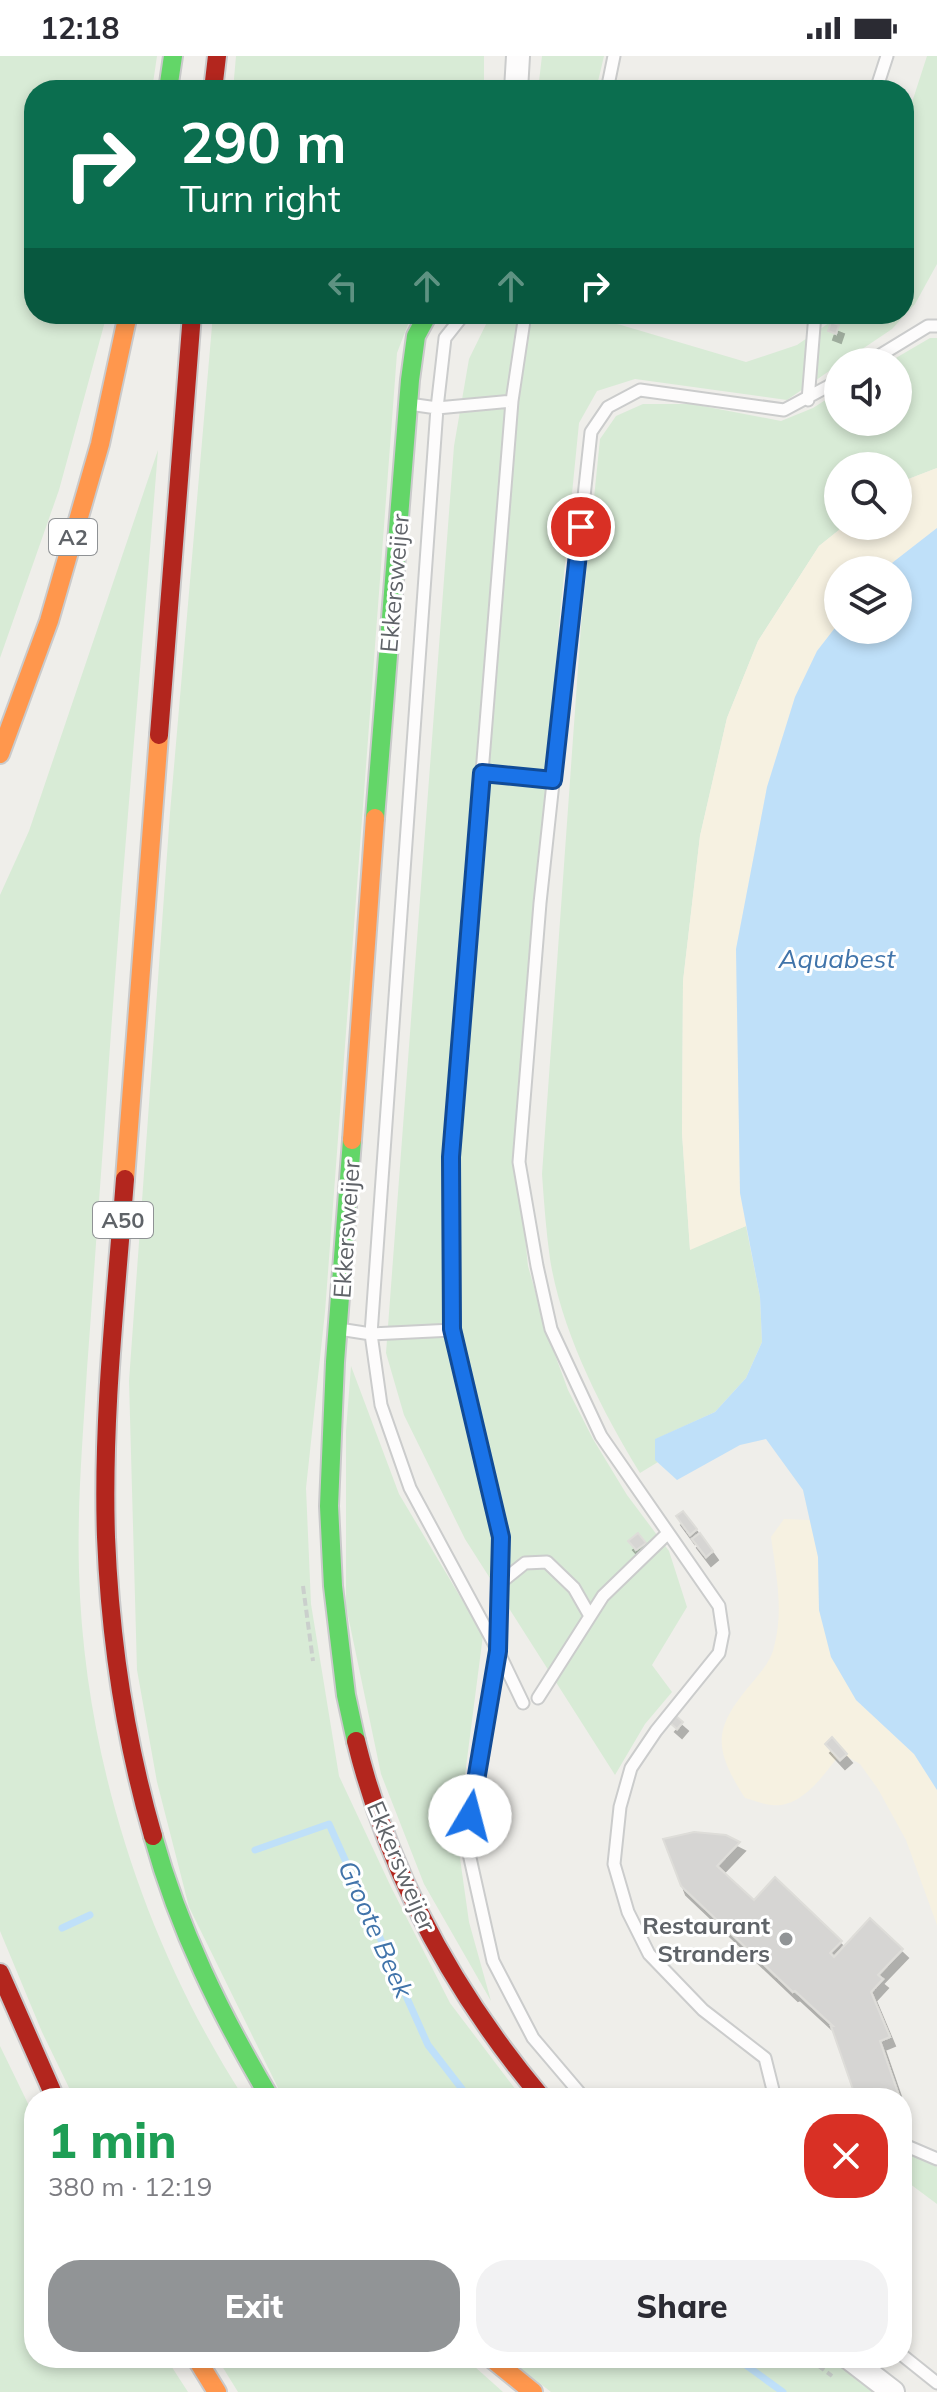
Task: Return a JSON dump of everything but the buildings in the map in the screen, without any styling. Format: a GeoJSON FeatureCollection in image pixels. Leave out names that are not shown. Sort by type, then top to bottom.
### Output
{"type":"FeatureCollection","features":[{"type":"Feature","properties":{"kind":"main road"},"geometry":{"type":"LineString","coordinates":[[169,80],[173,56]]}},
{"type":"Feature","properties":{"kind":"main road"},"geometry":{"type":"LineString","coordinates":[[214,80],[217,56]]}},
{"type":"Feature","properties":{"kind":"main road","name":"A2"},"geometry":{"type":"LineString","coordinates":[[0,754],[53,607],[100,444],[126,324]]}},
{"type":"Feature","properties":{"kind":"main road","name":"A50"},"geometry":{"type":"LineString","coordinates":[[191,324],[112,1382],[106,1530],[116,1664],[135,1776],[167,1881],[215,2003],[264,2088]]}},
{"type":"Feature","properties":{"kind":"main road","name":"Ekkersweijer"},"geometry":{"type":"LineString","coordinates":[[423,324],[416,336],[408,404],[366,920],[332,1438],[330,1555],[349,1710],[376,1812],[400,1872],[440,1955],[511,2063],[533,2088]]}},
{"type":"Feature","properties":{"kind":"main road"},"geometry":{"type":"LineString","coordinates":[[0,1973],[51,2088]]}},
{"type":"Feature","properties":{"kind":"main road"},"geometry":{"type":"LineString","coordinates":[[202,2368],[217,2392]]}},
{"type":"Feature","properties":{"kind":"main road"},"geometry":{"type":"LineString","coordinates":[[503,2368],[533,2392]]}},
{"type":"Feature","properties":{"kind":"street"},"geometry":{"type":"LineString","coordinates":[[517,80],[518,56]]}},
{"type":"Feature","properties":{"kind":"street"},"geometry":{"type":"LineString","coordinates":[[862,2368],[893,2392]]}},
{"type":"Feature","properties":{"kind":"lane"},"geometry":{"type":"LineString","coordinates":[[609,80],[614,56]]}},
{"type":"Feature","properties":{"kind":"lane"},"geometry":{"type":"LineString","coordinates":[[879,80],[887,56]]}},
{"type":"Feature","properties":{"kind":"lane"},"geometry":{"type":"LineString","coordinates":[[456,324],[445,338],[437,408],[371,1334],[381,1405],[410,1488],[523,1703]]}},
{"type":"Feature","properties":{"kind":"lane"},"geometry":{"type":"LineString","coordinates":[[524,324],[512,401],[451,1157],[453,1330],[501,1537],[498,1651],[466,1840],[493,1961],[533,2038],[576,2088]]}},
{"type":"Feature","properties":{"kind":"lane"},"geometry":{"type":"LineString","coordinates":[[808,400],[814,324]]}},
{"type":"Feature","properties":{"kind":"lane"},"geometry":{"type":"LineString","coordinates":[[892,348],[928,326],[937,326]]}},
{"type":"Feature","properties":{"kind":"lane"},"geometry":{"type":"LineString","coordinates":[[772,2088],[765,2058],[703,2010],[649,1954],[628,1912],[614,1864],[620,1807],[631,1768],[656,1731],[719,1653],[723,1633],[719,1606],[601,1436],[551,1329],[519,1162],[539,918],[591,432],[608,407],[640,390],[784,410],[824,390]]}},
{"type":"Feature","properties":{"kind":"lane"},"geometry":{"type":"LineString","coordinates":[[408,404],[437,408],[512,401]]}},
{"type":"Feature","properties":{"kind":"lane"},"geometry":{"type":"LineString","coordinates":[[482,773],[553,780]]}},
{"type":"Feature","properties":{"kind":"lane"},"geometry":{"type":"LineString","coordinates":[[339,1329],[371,1334],[453,1330]]}},
{"type":"Feature","properties":{"kind":"lane"},"geometry":{"type":"LineString","coordinates":[[538,1698],[603,1596],[668,1533]]}},
{"type":"Feature","properties":{"kind":"lane"},"geometry":{"type":"LineString","coordinates":[[500,1583],[525,1563],[547,1562],[574,1588],[590,1616]]}},
{"type":"Feature","properties":{"kind":"lane"},"geometry":{"type":"LineString","coordinates":[[912,2148],[937,2159]]}},
{"type":"Feature","properties":{"kind":"lane"},"geometry":{"type":"LineString","coordinates":[[912,2363],[937,2383]]}},
{"type":"Feature","properties":{"kind":"green space"},"geometry":{"type":"Polygon","coordinates":[[[0,56],[157,56],[153,80],[24,80],[24,324],[104,324],[59,490],[0,658],[0,56]]]}},
{"type":"Feature","properties":{"kind":"green space"},"geometry":{"type":"Polygon","coordinates":[[[236,56],[484,56],[484,80],[234,80],[236,56]]]}},
{"type":"Feature","properties":{"kind":"green space"},"geometry":{"type":"Polygon","coordinates":[[[542,56],[604,56],[598,80],[539,80],[542,56]]]}},
{"type":"Feature","properties":{"kind":"green space"},"geometry":{"type":"Polygon","coordinates":[[[927,56],[937,56],[937,264],[914,305],[914,96],[927,56]]]}},
{"type":"Feature","properties":{"kind":"green space"},"geometry":{"type":"Polygon","coordinates":[[[212,324],[408,324],[397,353],[325,1312],[306,1488],[311,1604],[339,1776],[450,2003],[514,2088],[278,2088],[189,1907],[157,1782],[137,1670],[129,1381],[170,813],[212,324]]]}},
{"type":"Feature","properties":{"kind":"green space"},"geometry":{"type":"Polygon","coordinates":[[[486,324],[617,324],[746,362],[797,345],[827,324],[897,324],[864,348],[824,348],[824,375],[787,400],[635,379],[597,391],[579,423],[559,625],[519,1177],[528,1266],[547,1333],[568,1390],[627,1495],[669,1551],[687,1607],[652,1665],[672,1692],[645,1724],[615,1775],[465,1539],[404,1415],[386,1353],[454,446],[469,359],[486,324]]]}},
{"type":"Feature","properties":{"kind":"green space"},"geometry":{"type":"Polygon","coordinates":[[[930,338],[937,338],[937,468],[912,478],[912,452],[824,452],[824,540],[826,540],[819,546],[758,641],[727,718],[700,836],[683,981],[682,1133],[690,1249],[746,1226],[760,1297],[762,1342],[746,1378],[715,1412],[656,1439],[655,1459],[658,1462],[640,1473],[585,1370],[564,1315],[550,1259],[542,1174],[581,626],[600,439],[616,416],[643,404],[692,404],[781,421],[824,401],[824,436],[912,436],[912,349],[930,338]]]}},
{"type":"Feature","properties":{"kind":"green space"},"geometry":{"type":"Polygon","coordinates":[[[158,450],[116,962],[87,1369],[79,1572],[83,1641],[93,1710],[107,1778],[126,1846],[149,1912],[177,1976],[208,2038],[238,2088],[69,2088],[0,1931],[0,895],[29,831],[158,450]]]}},
{"type":"Feature","properties":{"kind":"green space"},"geometry":{"type":"Polygon","coordinates":[[[351,1366],[399,1494],[483,1635],[457,1837],[469,1922],[491,2001],[424,1884],[381,1774],[346,1606],[346,1431],[351,1366]]]}},
{"type":"Feature","properties":{"kind":"green space"},"geometry":{"type":"Polygon","coordinates":[[[0,2046],[24,2095],[24,2368],[172,2368],[188,2392],[0,2392],[0,2046]]]}},
{"type":"Feature","properties":{"kind":"green space"},"geometry":{"type":"Polygon","coordinates":[[[912,2156],[937,2167],[937,2204],[912,2185],[912,2156]]]}},
{"type":"Feature","properties":{"kind":"green space"},"geometry":{"type":"Polygon","coordinates":[[[223,2368],[476,2368],[503,2392],[238,2392],[223,2368]]]}},
{"type":"Feature","properties":{"kind":"green space"},"geometry":{"type":"Polygon","coordinates":[[[520,2368],[842,2368],[874,2392],[551,2392],[520,2368]]]}},
{"type":"Feature","properties":{"kind":"sand"},"geometry":{"type":"Polygon","coordinates":[[[937,468],[937,528],[901,556],[824,556],[824,642],[795,697],[767,787],[736,949],[740,1193],[746,1226],[690,1250],[682,1133],[683,981],[700,836],[727,718],[758,641],[819,546],[826,540],[912,540],[912,478],[937,468]]]}},
{"type":"Feature","properties":{"kind":"sand"},"geometry":{"type":"Polygon","coordinates":[[[784,1519],[810,1520],[818,1557],[819,1610],[856,1700],[914,1754],[937,1790],[937,1925],[906,1840],[878,1789],[860,1764],[841,1753],[820,1780],[802,1796],[782,1805],[745,1798],[727,1765],[723,1752],[724,1727],[773,1652],[779,1606],[771,1537],[784,1519]]]}},
{"type":"Feature","properties":{"kind":"water","name":"Aquabest"},"geometry":{"type":"Polygon","coordinates":[[[937,528],[937,1790],[914,1754],[856,1700],[831,1657],[819,1610],[818,1557],[803,1490],[766,1439],[740,1445],[677,1480],[655,1460],[655,1439],[715,1412],[746,1378],[762,1342],[760,1297],[740,1193],[736,949],[767,787],[795,697],[817,651],[824,642],[912,644],[912,556],[901,556],[937,528]]]}},
{"type":"Feature","properties":{"kind":"waterway","name":"Groote Beek"},"geometry":{"type":"LineString","coordinates":[[255,1850],[329,1824],[428,2045],[461,2088]]}},
{"type":"Feature","properties":{"kind":"waterway","name":"Groote Beek"},"geometry":{"type":"LineString","coordinates":[[62,1928],[90,1915]]}},
{"type":"Feature","properties":{"kind":"waterway","name":"Groote Beek"},"geometry":{"type":"LineString","coordinates":[[750,2368],[783,2392]]}},
{"type":"Feature","properties":{"kind":"traffic: fast"},"geometry":{"type":"LineString","coordinates":[[169,80],[173,56]]}},
{"type":"Feature","properties":{"kind":"traffic: fast"},"geometry":{"type":"LineString","coordinates":[[375,818],[410,380],[416,336],[423,324]]}},
{"type":"Feature","properties":{"kind":"traffic: fast"},"geometry":{"type":"LineString","coordinates":[[352,1140],[335,1362],[329,1506],[333,1586],[346,1695],[356,1741]]}},
{"type":"Feature","properties":{"kind":"traffic: fast"},"geometry":{"type":"LineString","coordinates":[[153,1836],[175,1905],[203,1971],[264,2088]]}},
{"type":"Feature","properties":{"kind":"traffic: slow"},"geometry":{"type":"LineString","coordinates":[[0,754],[49,621],[100,444],[126,324]]}},
{"type":"Feature","properties":{"kind":"traffic: slow"},"geometry":{"type":"LineString","coordinates":[[125,1179],[159,735]]}},
{"type":"Feature","properties":{"kind":"traffic: slow"},"geometry":{"type":"LineString","coordinates":[[352,1140],[375,818]]}},
{"type":"Feature","properties":{"kind":"traffic: slow"},"geometry":{"type":"LineString","coordinates":[[202,2368],[217,2392]]}},
{"type":"Feature","properties":{"kind":"traffic: slow"},"geometry":{"type":"LineString","coordinates":[[503,2368],[533,2392]]}},
{"type":"Feature","properties":{"kind":"traffic: jam"},"geometry":{"type":"LineString","coordinates":[[214,80],[217,56]]}},
{"type":"Feature","properties":{"kind":"traffic: jam"},"geometry":{"type":"LineString","coordinates":[[159,735],[191,324]]}},
{"type":"Feature","properties":{"kind":"traffic: jam"},"geometry":{"type":"LineString","coordinates":[[125,1179],[108,1403],[106,1537],[120,1688],[134,1762],[153,1836]]}},
{"type":"Feature","properties":{"kind":"traffic: jam"},"geometry":{"type":"LineString","coordinates":[[356,1741],[387,1839],[428,1930],[480,2017],[534,2088]]}},
{"type":"Feature","properties":{"kind":"traffic: jam"},"geometry":{"type":"LineString","coordinates":[[0,1973],[51,2088]]}},
{"type":"Feature","properties":{"kind":"place","name":"Restaurant Stranders"},"geometry":{"type":"Point","coordinates":[786,1939]}},
{"type":"Feature","properties":{"kind":"route"},"geometry":{"type":"LineString","coordinates":[[470,1816],[498,1651],[501,1537],[452,1329],[451,1157],[482,773],[553,780],[581,527]]}}]}
